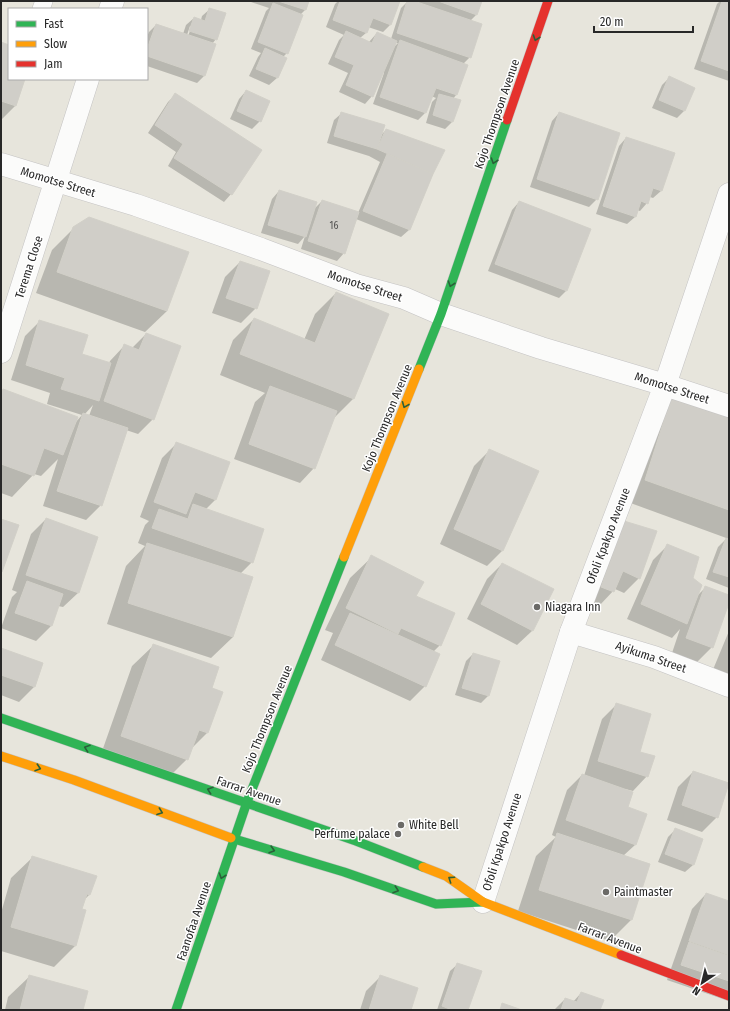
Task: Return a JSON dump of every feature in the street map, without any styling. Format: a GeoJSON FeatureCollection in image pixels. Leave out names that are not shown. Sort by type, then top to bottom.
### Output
{"type":"FeatureCollection","features":[{"type":"Feature","properties":{"kind":"main road","name":"Kojo Thompson Avenue"},"geometry":{"type":"LineString","coordinates":[[234,839],[247,802],[441,314],[548,1]]}},
{"type":"Feature","properties":{"kind":"main road","name":"Farrar Avenue"},"geometry":{"type":"LineString","coordinates":[[1,718],[356,841],[446,876],[483,902],[729,996]]}},
{"type":"Feature","properties":{"kind":"main road","name":"Farrar Avenue"},"geometry":{"type":"LineString","coordinates":[[1,756],[74,780],[234,839],[344,872],[436,904],[483,902]]}},
{"type":"Feature","properties":{"kind":"main road","name":"Faanofaa Avenue"},"geometry":{"type":"LineString","coordinates":[[176,1010],[234,839]]}},
{"type":"Feature","properties":{"kind":"street","name":"Terema Close"},"geometry":{"type":"LineString","coordinates":[[1,352],[88,80]]}},
{"type":"Feature","properties":{"kind":"street","name":"Momotse Street"},"geometry":{"type":"LineString","coordinates":[[1,164],[136,205],[356,284],[404,298],[441,314],[541,348],[729,406]]}},
{"type":"Feature","properties":{"kind":"street","name":"Ofoli Kpakpo Avenue"},"geometry":{"type":"LineString","coordinates":[[483,902],[571,632],[665,385],[729,194]]}},
{"type":"Feature","properties":{"kind":"street","name":"Ayikuma Street"},"geometry":{"type":"LineString","coordinates":[[571,632],[654,657],[729,686]]}},
{"type":"Feature","properties":{"kind":"building"},"geometry":{"type":"Polygon","coordinates":[[[278,1],[309,1],[306,10],[278,1]]]}},
{"type":"Feature","properties":{"kind":"building"},"geometry":{"type":"Polygon","coordinates":[[[340,1],[400,1],[391,25],[373,18],[367,33],[333,20],[340,1]]]}},
{"type":"Feature","properties":{"kind":"building"},"geometry":{"type":"Polygon","coordinates":[[[407,1],[414,1],[482,24],[471,58],[397,33],[407,1]]]}},
{"type":"Feature","properties":{"kind":"building"},"geometry":{"type":"Polygon","coordinates":[[[438,1],[482,1],[477,15],[438,1]]]}},
{"type":"Feature","properties":{"kind":"building"},"geometry":{"type":"Polygon","coordinates":[[[722,1],[729,1],[729,71],[701,61],[722,1]]]}},
{"type":"Feature","properties":{"kind":"building"},"geometry":{"type":"Polygon","coordinates":[[[273,3],[303,15],[288,54],[258,42],[273,3]]]}},
{"type":"Feature","properties":{"kind":"building"},"geometry":{"type":"Polygon","coordinates":[[[209,8],[226,13],[217,40],[189,31],[194,17],[205,21],[209,8]]]}},
{"type":"Feature","properties":{"kind":"building"},"geometry":{"type":"Polygon","coordinates":[[[156,24],[216,44],[205,76],[148,56],[148,46],[156,24]]]}},
{"type":"Feature","properties":{"kind":"building"},"geometry":{"type":"Polygon","coordinates":[[[346,31],[372,43],[377,32],[397,41],[373,97],[346,85],[354,65],[335,57],[346,31]]]}},
{"type":"Feature","properties":{"kind":"building"},"geometry":{"type":"Polygon","coordinates":[[[400,40],[468,65],[457,95],[436,88],[426,113],[380,97],[400,40]]]}},
{"type":"Feature","properties":{"kind":"building"},"geometry":{"type":"Polygon","coordinates":[[[1,42],[8,45],[8,80],[25,80],[16,106],[1,101],[1,42]]]}},
{"type":"Feature","properties":{"kind":"building"},"geometry":{"type":"Polygon","coordinates":[[[265,48],[287,58],[278,78],[256,69],[265,48]]]}},
{"type":"Feature","properties":{"kind":"building"},"geometry":{"type":"Polygon","coordinates":[[[669,76],[695,88],[685,111],[659,100],[669,76]]]}},
{"type":"Feature","properties":{"kind":"building"},"geometry":{"type":"Polygon","coordinates":[[[246,90],[270,101],[261,122],[237,111],[246,90]]]}},
{"type":"Feature","properties":{"kind":"building"},"geometry":{"type":"Polygon","coordinates":[[[175,93],[262,150],[232,195],[174,158],[183,144],[155,125],[175,93]]]}},
{"type":"Feature","properties":{"kind":"building"},"geometry":{"type":"Polygon","coordinates":[[[439,94],[461,100],[453,122],[433,115],[439,94]]]}},
{"type":"Feature","properties":{"kind":"building"},"geometry":{"type":"Polygon","coordinates":[[[341,112],[385,125],[377,149],[334,136],[341,112]]]}},
{"type":"Feature","properties":{"kind":"building"},"geometry":{"type":"Polygon","coordinates":[[[559,112],[620,133],[598,200],[537,179],[559,112]]]}},
{"type":"Feature","properties":{"kind":"building"},"geometry":{"type":"Polygon","coordinates":[[[386,129],[445,150],[433,174],[377,149],[386,129]]]}},
{"type":"Feature","properties":{"kind":"building"},"geometry":{"type":"Polygon","coordinates":[[[626,137],[675,153],[662,191],[653,188],[648,204],[641,201],[636,217],[603,206],[626,137]]]}},
{"type":"Feature","properties":{"kind":"building"},"geometry":{"type":"Polygon","coordinates":[[[387,154],[433,174],[410,230],[363,211],[387,154]]]}},
{"type":"Feature","properties":{"kind":"building"},"geometry":{"type":"Polygon","coordinates":[[[279,190],[317,202],[306,237],[268,225],[279,190]]]}},
{"type":"Feature","properties":{"kind":"building"},"geometry":{"type":"Polygon","coordinates":[[[322,200],[359,212],[345,254],[308,241],[322,200]]]}},
{"type":"Feature","properties":{"kind":"building"},"geometry":{"type":"Polygon","coordinates":[[[519,201],[591,229],[567,291],[495,264],[519,201]]]}},
{"type":"Feature","properties":{"kind":"building"},"geometry":{"type":"Polygon","coordinates":[[[89,217],[189,252],[167,311],[57,272],[73,227],[89,217]]]}},
{"type":"Feature","properties":{"kind":"building"},"geometry":{"type":"Polygon","coordinates":[[[240,261],[270,271],[257,309],[226,298],[240,261]]]}},
{"type":"Feature","properties":{"kind":"building"},"geometry":{"type":"Polygon","coordinates":[[[336,292],[389,314],[354,399],[240,354],[254,318],[315,343],[336,292]]]}},
{"type":"Feature","properties":{"kind":"building"},"geometry":{"type":"Polygon","coordinates":[[[39,320],[88,335],[82,354],[111,363],[99,401],[61,389],[65,378],[26,365],[39,320]]]}},
{"type":"Feature","properties":{"kind":"building"},"geometry":{"type":"Polygon","coordinates":[[[146,333],[181,346],[154,420],[104,401],[124,344],[139,350],[146,333]]]}},
{"type":"Feature","properties":{"kind":"building"},"geometry":{"type":"Polygon","coordinates":[[[270,386],[337,411],[315,469],[249,444],[270,386]]]}},
{"type":"Feature","properties":{"kind":"building"},"geometry":{"type":"Polygon","coordinates":[[[3,389],[78,417],[63,455],[44,448],[34,476],[1,464],[1,394],[3,389]]]}},
{"type":"Feature","properties":{"kind":"building"},"geometry":{"type":"Polygon","coordinates":[[[672,395],[729,413],[729,510],[645,480],[672,395]]]}},
{"type":"Feature","properties":{"kind":"building"},"geometry":{"type":"Polygon","coordinates":[[[83,413],[128,428],[102,506],[57,491],[83,413]]]}},
{"type":"Feature","properties":{"kind":"building"},"geometry":{"type":"Polygon","coordinates":[[[176,442],[230,462],[216,500],[195,492],[186,514],[154,502],[176,442]]]}},
{"type":"Feature","properties":{"kind":"building"},"geometry":{"type":"Polygon","coordinates":[[[489,449],[539,471],[503,551],[454,529],[489,449]]]}},
{"type":"Feature","properties":{"kind":"building"},"geometry":{"type":"Polygon","coordinates":[[[193,504],[264,529],[253,563],[152,528],[159,509],[188,519],[193,504]]]}},
{"type":"Feature","properties":{"kind":"building"},"geometry":{"type":"Polygon","coordinates":[[[46,518],[98,537],[79,593],[26,575],[46,518]]]}},
{"type":"Feature","properties":{"kind":"building"},"geometry":{"type":"Polygon","coordinates":[[[1,519],[19,525],[2,572],[1,572],[1,519]]]}},
{"type":"Feature","properties":{"kind":"building"},"geometry":{"type":"Polygon","coordinates":[[[624,521],[657,531],[640,579],[623,571],[614,592],[601,587],[624,521]]]}},
{"type":"Feature","properties":{"kind":"building"},"geometry":{"type":"Polygon","coordinates":[[[726,538],[729,540],[729,577],[713,572],[726,538]]]}},
{"type":"Feature","properties":{"kind":"building"},"geometry":{"type":"Polygon","coordinates":[[[147,543],[253,577],[233,637],[128,603],[147,543]]]}},
{"type":"Feature","properties":{"kind":"building"},"geometry":{"type":"Polygon","coordinates":[[[667,544],[699,557],[693,578],[702,585],[687,624],[641,604],[667,544]]]}},
{"type":"Feature","properties":{"kind":"building"},"geometry":{"type":"Polygon","coordinates":[[[371,555],[424,582],[416,596],[455,613],[441,646],[401,628],[398,634],[346,608],[371,555]]]}},
{"type":"Feature","properties":{"kind":"building"},"geometry":{"type":"Polygon","coordinates":[[[502,563],[554,589],[533,631],[481,604],[502,563]]]}},
{"type":"Feature","properties":{"kind":"building"},"geometry":{"type":"Polygon","coordinates":[[[27,581],[63,594],[52,626],[15,613],[27,581]]]}},
{"type":"Feature","properties":{"kind":"building"},"geometry":{"type":"Polygon","coordinates":[[[705,586],[729,595],[729,603],[713,648],[686,638],[705,586]]]}},
{"type":"Feature","properties":{"kind":"building"},"geometry":{"type":"Polygon","coordinates":[[[350,613],[440,654],[426,687],[335,645],[350,613]]]}},
{"type":"Feature","properties":{"kind":"building"},"geometry":{"type":"Polygon","coordinates":[[[153,644],[219,667],[212,688],[223,692],[208,733],[199,730],[188,760],[121,736],[153,644]]]}},
{"type":"Feature","properties":{"kind":"building"},"geometry":{"type":"Polygon","coordinates":[[[1,648],[43,663],[35,687],[1,675],[1,648]]]}},
{"type":"Feature","properties":{"kind":"building"},"geometry":{"type":"Polygon","coordinates":[[[473,653],[500,661],[489,696],[462,688],[473,653]]]}},
{"type":"Feature","properties":{"kind":"building"},"geometry":{"type":"Polygon","coordinates":[[[616,703],[651,714],[640,752],[655,756],[648,777],[598,761],[616,703]]]}},
{"type":"Feature","properties":{"kind":"building"},"geometry":{"type":"Polygon","coordinates":[[[693,771],[729,783],[718,818],[682,805],[693,771]]]}},
{"type":"Feature","properties":{"kind":"building"},"geometry":{"type":"Polygon","coordinates":[[[582,774],[633,792],[628,807],[647,814],[636,845],[566,820],[582,774]]]}},
{"type":"Feature","properties":{"kind":"building"},"geometry":{"type":"Polygon","coordinates":[[[675,828],[703,839],[694,865],[665,854],[675,828]]]}},
{"type":"Feature","properties":{"kind":"building"},"geometry":{"type":"Polygon","coordinates":[[[557,833],[650,864],[632,920],[539,890],[557,833]]]}},
{"type":"Feature","properties":{"kind":"building"},"geometry":{"type":"Polygon","coordinates":[[[32,856],[97,876],[90,895],[87,894],[82,909],[86,910],[76,946],[11,927],[32,856]]]}},
{"type":"Feature","properties":{"kind":"building"},"geometry":{"type":"Polygon","coordinates":[[[706,893],[729,901],[729,955],[689,941],[706,893]]]}},
{"type":"Feature","properties":{"kind":"building"},"geometry":{"type":"Polygon","coordinates":[[[689,942],[729,956],[729,981],[681,965],[689,942]]]}},
{"type":"Feature","properties":{"kind":"building"},"geometry":{"type":"Polygon","coordinates":[[[457,963],[482,971],[468,1010],[452,1010],[442,1006],[457,963]]]}},
{"type":"Feature","properties":{"kind":"building"},"geometry":{"type":"Polygon","coordinates":[[[29,975],[88,991],[83,1010],[20,1010],[29,975]]]}},
{"type":"Feature","properties":{"kind":"building"},"geometry":{"type":"Polygon","coordinates":[[[380,975],[418,988],[411,1010],[369,1010],[380,975]]]}},
{"type":"Feature","properties":{"kind":"building"},"geometry":{"type":"Polygon","coordinates":[[[581,992],[604,1000],[600,1010],[561,1010],[565,998],[577,1002],[581,992]]]}},
{"type":"Feature","properties":{"kind":"building"},"geometry":{"type":"Polygon","coordinates":[[[502,1003],[522,1010],[500,1010],[502,1003]]]}},
{"type":"Feature","properties":{"kind":"traffic: fast"},"geometry":{"type":"LineString","coordinates":[[419,369],[441,314],[507,120]]}},
{"type":"Feature","properties":{"kind":"traffic: fast"},"geometry":{"type":"LineString","coordinates":[[176,1010],[247,802],[344,557]]}},
{"type":"Feature","properties":{"kind":"traffic: fast"},"geometry":{"type":"LineString","coordinates":[[1,718],[356,841],[423,867]]}},
{"type":"Feature","properties":{"kind":"traffic: fast"},"geometry":{"type":"LineString","coordinates":[[231,838],[344,872],[436,904],[483,902]]}},
{"type":"Feature","properties":{"kind":"traffic: slow"},"geometry":{"type":"LineString","coordinates":[[344,557],[419,369]]}},
{"type":"Feature","properties":{"kind":"traffic: slow"},"geometry":{"type":"LineString","coordinates":[[1,756],[74,780],[231,838]]}},
{"type":"Feature","properties":{"kind":"traffic: slow"},"geometry":{"type":"LineString","coordinates":[[423,867],[446,876],[483,902],[621,955]]}},
{"type":"Feature","properties":{"kind":"traffic: jam"},"geometry":{"type":"LineString","coordinates":[[507,120],[548,1]]}},
{"type":"Feature","properties":{"kind":"traffic: jam"},"geometry":{"type":"LineString","coordinates":[[621,955],[729,996]]}},
{"type":"Feature","properties":{"kind":"place","name":"Niagara Inn"},"geometry":{"type":"Point","coordinates":[537,607]}},
{"type":"Feature","properties":{"kind":"place","name":"White Bell"},"geometry":{"type":"Point","coordinates":[401,825]}},
{"type":"Feature","properties":{"kind":"place","name":"Perfume palace"},"geometry":{"type":"Point","coordinates":[398,834]}},
{"type":"Feature","properties":{"kind":"place","name":"Paintmaster"},"geometry":{"type":"Point","coordinates":[606,892]}}]}
